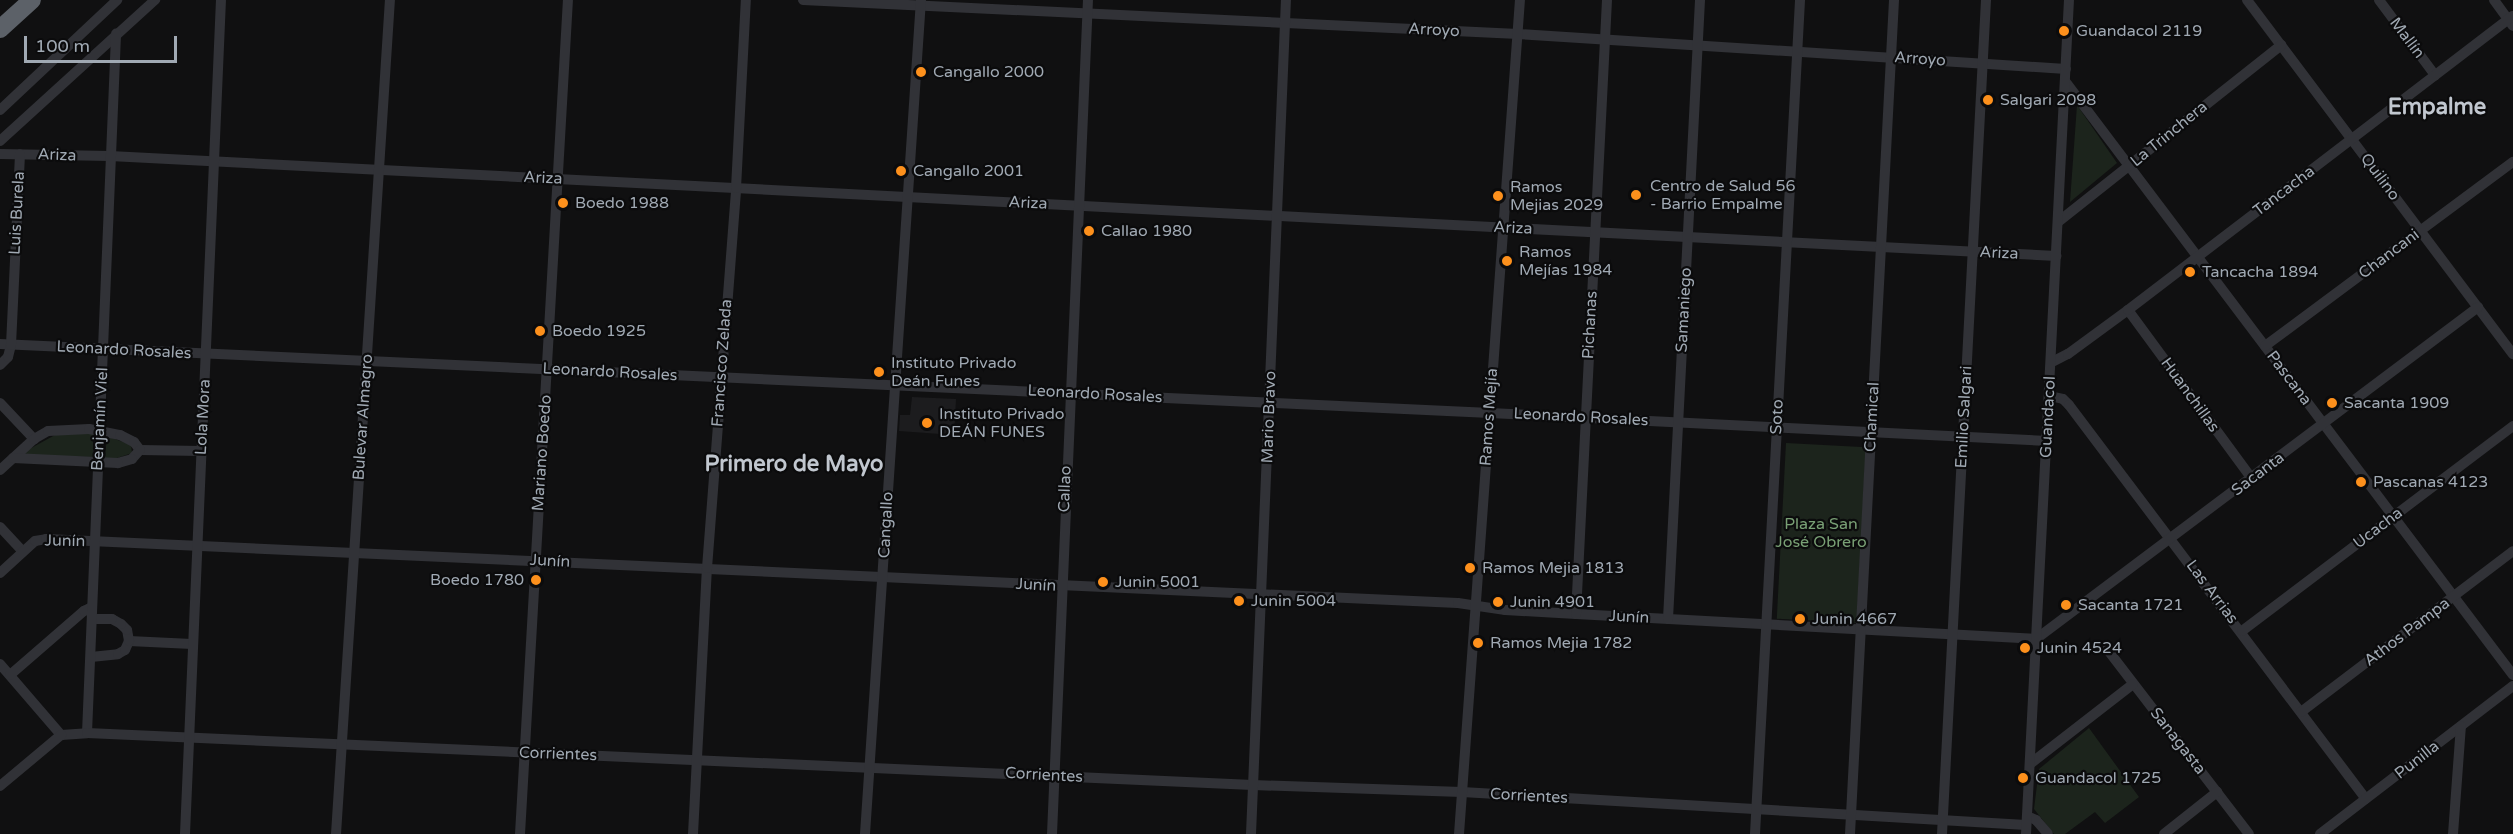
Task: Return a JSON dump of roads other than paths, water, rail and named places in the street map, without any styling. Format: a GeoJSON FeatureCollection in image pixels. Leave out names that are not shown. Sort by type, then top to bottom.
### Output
{"type":"FeatureCollection","features":[{"type":"Feature","properties":{"kind":"highway"},"geometry":{"type":"LineString","coordinates":[[0,29],[32,0]]}},
{"type":"Feature","properties":{"kind":"street"},"geometry":{"type":"LineString","coordinates":[[0,110],[117,0]]}},
{"type":"Feature","properties":{"kind":"street"},"geometry":{"type":"LineString","coordinates":[[0,141],[155,0]]}},
{"type":"Feature","properties":{"kind":"street","name":"Lola Mora"},"geometry":{"type":"LineString","coordinates":[[185,834],[187,737],[221,0]]}},
{"type":"Feature","properties":{"kind":"street","name":"Bulevar Almagro"},"geometry":{"type":"LineString","coordinates":[[336,834],[390,0]]}},
{"type":"Feature","properties":{"kind":"street","name":"Mariano Boedo"},"geometry":{"type":"LineString","coordinates":[[520,834],[568,0]]}},
{"type":"Feature","properties":{"kind":"street","name":"Francisco Zelada"},"geometry":{"type":"LineString","coordinates":[[693,834],[707,568],[736,188],[746,0]]}},
{"type":"Feature","properties":{"kind":"street","name":"Arroyo"},"geometry":{"type":"LineString","coordinates":[[802,0],[920,3],[1088,14],[1518,34],[2066,69]]}},
{"type":"Feature","properties":{"kind":"street","name":"Callao"},"geometry":{"type":"LineString","coordinates":[[1052,834],[1060,586],[1088,0]]}},
{"type":"Feature","properties":{"kind":"street","name":"Mario Bravo"},"geometry":{"type":"LineString","coordinates":[[1251,834],[1286,0]]}},
{"type":"Feature","properties":{"kind":"street","name":"Ramos Mejía"},"geometry":{"type":"LineString","coordinates":[[1459,834],[1520,0]]}},
{"type":"Feature","properties":{"kind":"street","name":"Pichanas"},"geometry":{"type":"LineString","coordinates":[[1576,614],[1607,0]]}},
{"type":"Feature","properties":{"kind":"street","name":"Samaniego"},"geometry":{"type":"LineString","coordinates":[[1668,619],[1701,0]]}},
{"type":"Feature","properties":{"kind":"street","name":"Soto"},"geometry":{"type":"LineString","coordinates":[[1755,834],[1800,0]]}},
{"type":"Feature","properties":{"kind":"street","name":"Chamical"},"geometry":{"type":"LineString","coordinates":[[1850,834],[1894,0]]}},
{"type":"Feature","properties":{"kind":"street","name":"Emilio Salgari"},"geometry":{"type":"LineString","coordinates":[[1941,834],[1986,0]]}},
{"type":"Feature","properties":{"kind":"street","name":"Guandacol"},"geometry":{"type":"LineString","coordinates":[[2026,825],[2052,362],[2069,0]]}},
{"type":"Feature","properties":{"kind":"street","name":"Quilino"},"geometry":{"type":"LineString","coordinates":[[2247,0],[2513,354]]}},
{"type":"Feature","properties":{"kind":"street","name":"Mallín"},"geometry":{"type":"LineString","coordinates":[[2379,0],[2435,75]]}},
{"type":"Feature","properties":{"kind":"street"},"geometry":{"type":"LineString","coordinates":[[2494,0],[2512,20]]}},
{"type":"Feature","properties":{"kind":"street","name":"Cangallo"},"geometry":{"type":"LineString","coordinates":[[865,834],[920,3]]}},
{"type":"Feature","properties":{"kind":"street","name":"Tancacha"},"geometry":{"type":"LineString","coordinates":[[2052,362],[2068,354],[2128,310],[2435,75],[2512,20]]}},
{"type":"Feature","properties":{"kind":"street","name":"Benjamín Viel"},"geometry":{"type":"LineString","coordinates":[[87,732],[116,34]]}},
{"type":"Feature","properties":{"kind":"street","name":"La Trinchera"},"geometry":{"type":"LineString","coordinates":[[2058,222],[2281,45]]}},
{"type":"Feature","properties":{"kind":"street","name":"Pascana"},"geometry":{"type":"LineString","coordinates":[[2065,81],[2513,675]]}},
{"type":"Feature","properties":{"kind":"street","name":"Ariza"},"geometry":{"type":"LineString","coordinates":[[0,154],[110,156],[2056,256]]}},
{"type":"Feature","properties":{"kind":"street","name":"Luis Burela"},"geometry":{"type":"LineString","coordinates":[[6,344],[20,154]]}},
{"type":"Feature","properties":{"kind":"street","name":"Chancani"},"geometry":{"type":"LineString","coordinates":[[2265,346],[2513,162]]}},
{"type":"Feature","properties":{"kind":"street","name":"Sacanta"},"geometry":{"type":"LineString","coordinates":[[2036,639],[2478,307]]}},
{"type":"Feature","properties":{"kind":"street","name":"Huanchillas"},"geometry":{"type":"LineString","coordinates":[[2128,310],[2252,479]]}},
{"type":"Feature","properties":{"kind":"street"},"geometry":{"type":"LineString","coordinates":[[0,365],[8,357],[6,344]]}},
{"type":"Feature","properties":{"kind":"street","name":"Leonardo Rosales"},"geometry":{"type":"LineString","coordinates":[[6,344],[1490,412],[2047,441]]}},
{"type":"Feature","properties":{"kind":"street","name":"Las Arrias"},"geometry":{"type":"LineString","coordinates":[[2050,396],[2063,399],[2069,405],[2242,631],[2366,799]]}},
{"type":"Feature","properties":{"kind":"street"},"geometry":{"type":"LineString","coordinates":[[0,403],[34,439]]}},
{"type":"Feature","properties":{"kind":"street","name":"Ucacha"},"geometry":{"type":"LineString","coordinates":[[2242,631],[2513,426]]}},
{"type":"Feature","properties":{"kind":"street"},"geometry":{"type":"LineString","coordinates":[[0,470],[34,439],[48,431],[59,429],[99,431],[128,438],[140,450]]}},
{"type":"Feature","properties":{"kind":"street"},"geometry":{"type":"LineString","coordinates":[[13,458],[127,461],[140,450],[201,451]]}},
{"type":"Feature","properties":{"kind":"street"},"geometry":{"type":"LineString","coordinates":[[0,527],[22,551],[0,573]]}},
{"type":"Feature","properties":{"kind":"street","name":"Junín"},"geometry":{"type":"LineString","coordinates":[[22,551],[35,541],[196,545],[1458,603],[1576,614],[2036,639]]}},
{"type":"Feature","properties":{"kind":"street","name":"Athos Pampa"},"geometry":{"type":"LineString","coordinates":[[2301,712],[2513,551]]}},
{"type":"Feature","properties":{"kind":"street"},"geometry":{"type":"LineString","coordinates":[[10,675],[84,611],[121,624],[127,630],[129,641],[125,650],[118,654],[91,657]]}},
{"type":"Feature","properties":{"kind":"street"},"geometry":{"type":"LineString","coordinates":[[129,641],[192,644]]}},
{"type":"Feature","properties":{"kind":"street","name":"Sanagasta"},"geometry":{"type":"LineString","coordinates":[[2107,649],[2249,834]]}},
{"type":"Feature","properties":{"kind":"street"},"geometry":{"type":"LineString","coordinates":[[0,664],[61,735],[0,786]]}},
{"type":"Feature","properties":{"kind":"street"},"geometry":{"type":"LineString","coordinates":[[2030,764],[2133,684]]}},
{"type":"Feature","properties":{"kind":"street","name":"Punilla"},"geometry":{"type":"LineString","coordinates":[[2320,834],[2513,686]]}},
{"type":"Feature","properties":{"kind":"street"},"geometry":{"type":"LineString","coordinates":[[2452,834],[2461,726]]}},
{"type":"Feature","properties":{"kind":"street","name":"Corrientes"},"geometry":{"type":"LineString","coordinates":[[61,735],[87,732],[1253,785],[1462,792],[2026,825]]}},
{"type":"Feature","properties":{"kind":"street"},"geometry":{"type":"LineString","coordinates":[[2164,834],[2217,792]]}},
{"type":"Feature","properties":{"kind":"street"},"geometry":{"type":"LineString","coordinates":[[2026,825],[2036,820],[2048,834]]}},
{"type":"Feature","properties":{"kind":"place","name":"Guandacol 2119"},"geometry":{"type":"Point","coordinates":[2064,31]}},
{"type":"Feature","properties":{"kind":"place","name":"Cangallo 2000"},"geometry":{"type":"Point","coordinates":[921,72]}},
{"type":"Feature","properties":{"kind":"place","name":"Salgari 2098"},"geometry":{"type":"Point","coordinates":[1988,100]}},
{"type":"Feature","properties":{"kind":"place","name":"Cangallo 2001"},"geometry":{"type":"Point","coordinates":[901,171]}},
{"type":"Feature","properties":{"kind":"place","name":"Centro de Salud 56 - Barrio Empalme"},"geometry":{"type":"Point","coordinates":[1636,195]}},
{"type":"Feature","properties":{"kind":"place","name":"Ramos Mejias 2029"},"geometry":{"type":"Point","coordinates":[1498,196]}},
{"type":"Feature","properties":{"kind":"place","name":"Boedo 1988"},"geometry":{"type":"Point","coordinates":[563,203]}},
{"type":"Feature","properties":{"kind":"place","name":"Callao 1980"},"geometry":{"type":"Point","coordinates":[1089,231]}},
{"type":"Feature","properties":{"kind":"place","name":"Ramos Mejías 1984"},"geometry":{"type":"Point","coordinates":[1507,261]}},
{"type":"Feature","properties":{"kind":"place","name":"Tancacha 1894"},"geometry":{"type":"Point","coordinates":[2190,272]}},
{"type":"Feature","properties":{"kind":"place","name":"Boedo 1925"},"geometry":{"type":"Point","coordinates":[540,331]}},
{"type":"Feature","properties":{"kind":"place","name":"Instituto Privado Deán Funes"},"geometry":{"type":"Point","coordinates":[879,372]}},
{"type":"Feature","properties":{"kind":"place","name":"Sacanta 1909"},"geometry":{"type":"Point","coordinates":[2332,403]}},
{"type":"Feature","properties":{"kind":"place","name":"Instituto Privado DEÁN FUNES"},"geometry":{"type":"Point","coordinates":[927,423]}},
{"type":"Feature","properties":{"kind":"place","name":"Pascanas 4123"},"geometry":{"type":"Point","coordinates":[2361,482]}},
{"type":"Feature","properties":{"kind":"place","name":"Ramos Mejia 1813"},"geometry":{"type":"Point","coordinates":[1470,568]}},
{"type":"Feature","properties":{"kind":"place","name":"Boedo 1780"},"geometry":{"type":"Point","coordinates":[536,580]}},
{"type":"Feature","properties":{"kind":"place","name":"Junin 5001"},"geometry":{"type":"Point","coordinates":[1103,582]}},
{"type":"Feature","properties":{"kind":"place","name":"Junin 5004"},"geometry":{"type":"Point","coordinates":[1239,601]}},
{"type":"Feature","properties":{"kind":"place","name":"Junin 4901"},"geometry":{"type":"Point","coordinates":[1498,602]}},
{"type":"Feature","properties":{"kind":"place","name":"Sacanta 1721"},"geometry":{"type":"Point","coordinates":[2066,605]}},
{"type":"Feature","properties":{"kind":"place","name":"Junin 4667"},"geometry":{"type":"Point","coordinates":[1800,619]}},
{"type":"Feature","properties":{"kind":"place","name":"Ramos Mejia 1782"},"geometry":{"type":"Point","coordinates":[1478,643]}},
{"type":"Feature","properties":{"kind":"place","name":"Junin 4524"},"geometry":{"type":"Point","coordinates":[2025,648]}},
{"type":"Feature","properties":{"kind":"place","name":"Guandacol 1725"},"geometry":{"type":"Point","coordinates":[2023,778]}},
{"type":"Feature","properties":{"kind":"district","name":"Empalme"},"geometry":{"type":"Point","coordinates":[2437,108]}},
{"type":"Feature","properties":{"kind":"district","name":"Primero de Mayo"},"geometry":{"type":"Point","coordinates":[794,465]}},
{"type":"Feature","properties":{"kind":"park label","name":"Plaza San José Obrero"},"geometry":{"type":"Point","coordinates":[1821,533]}}]}
